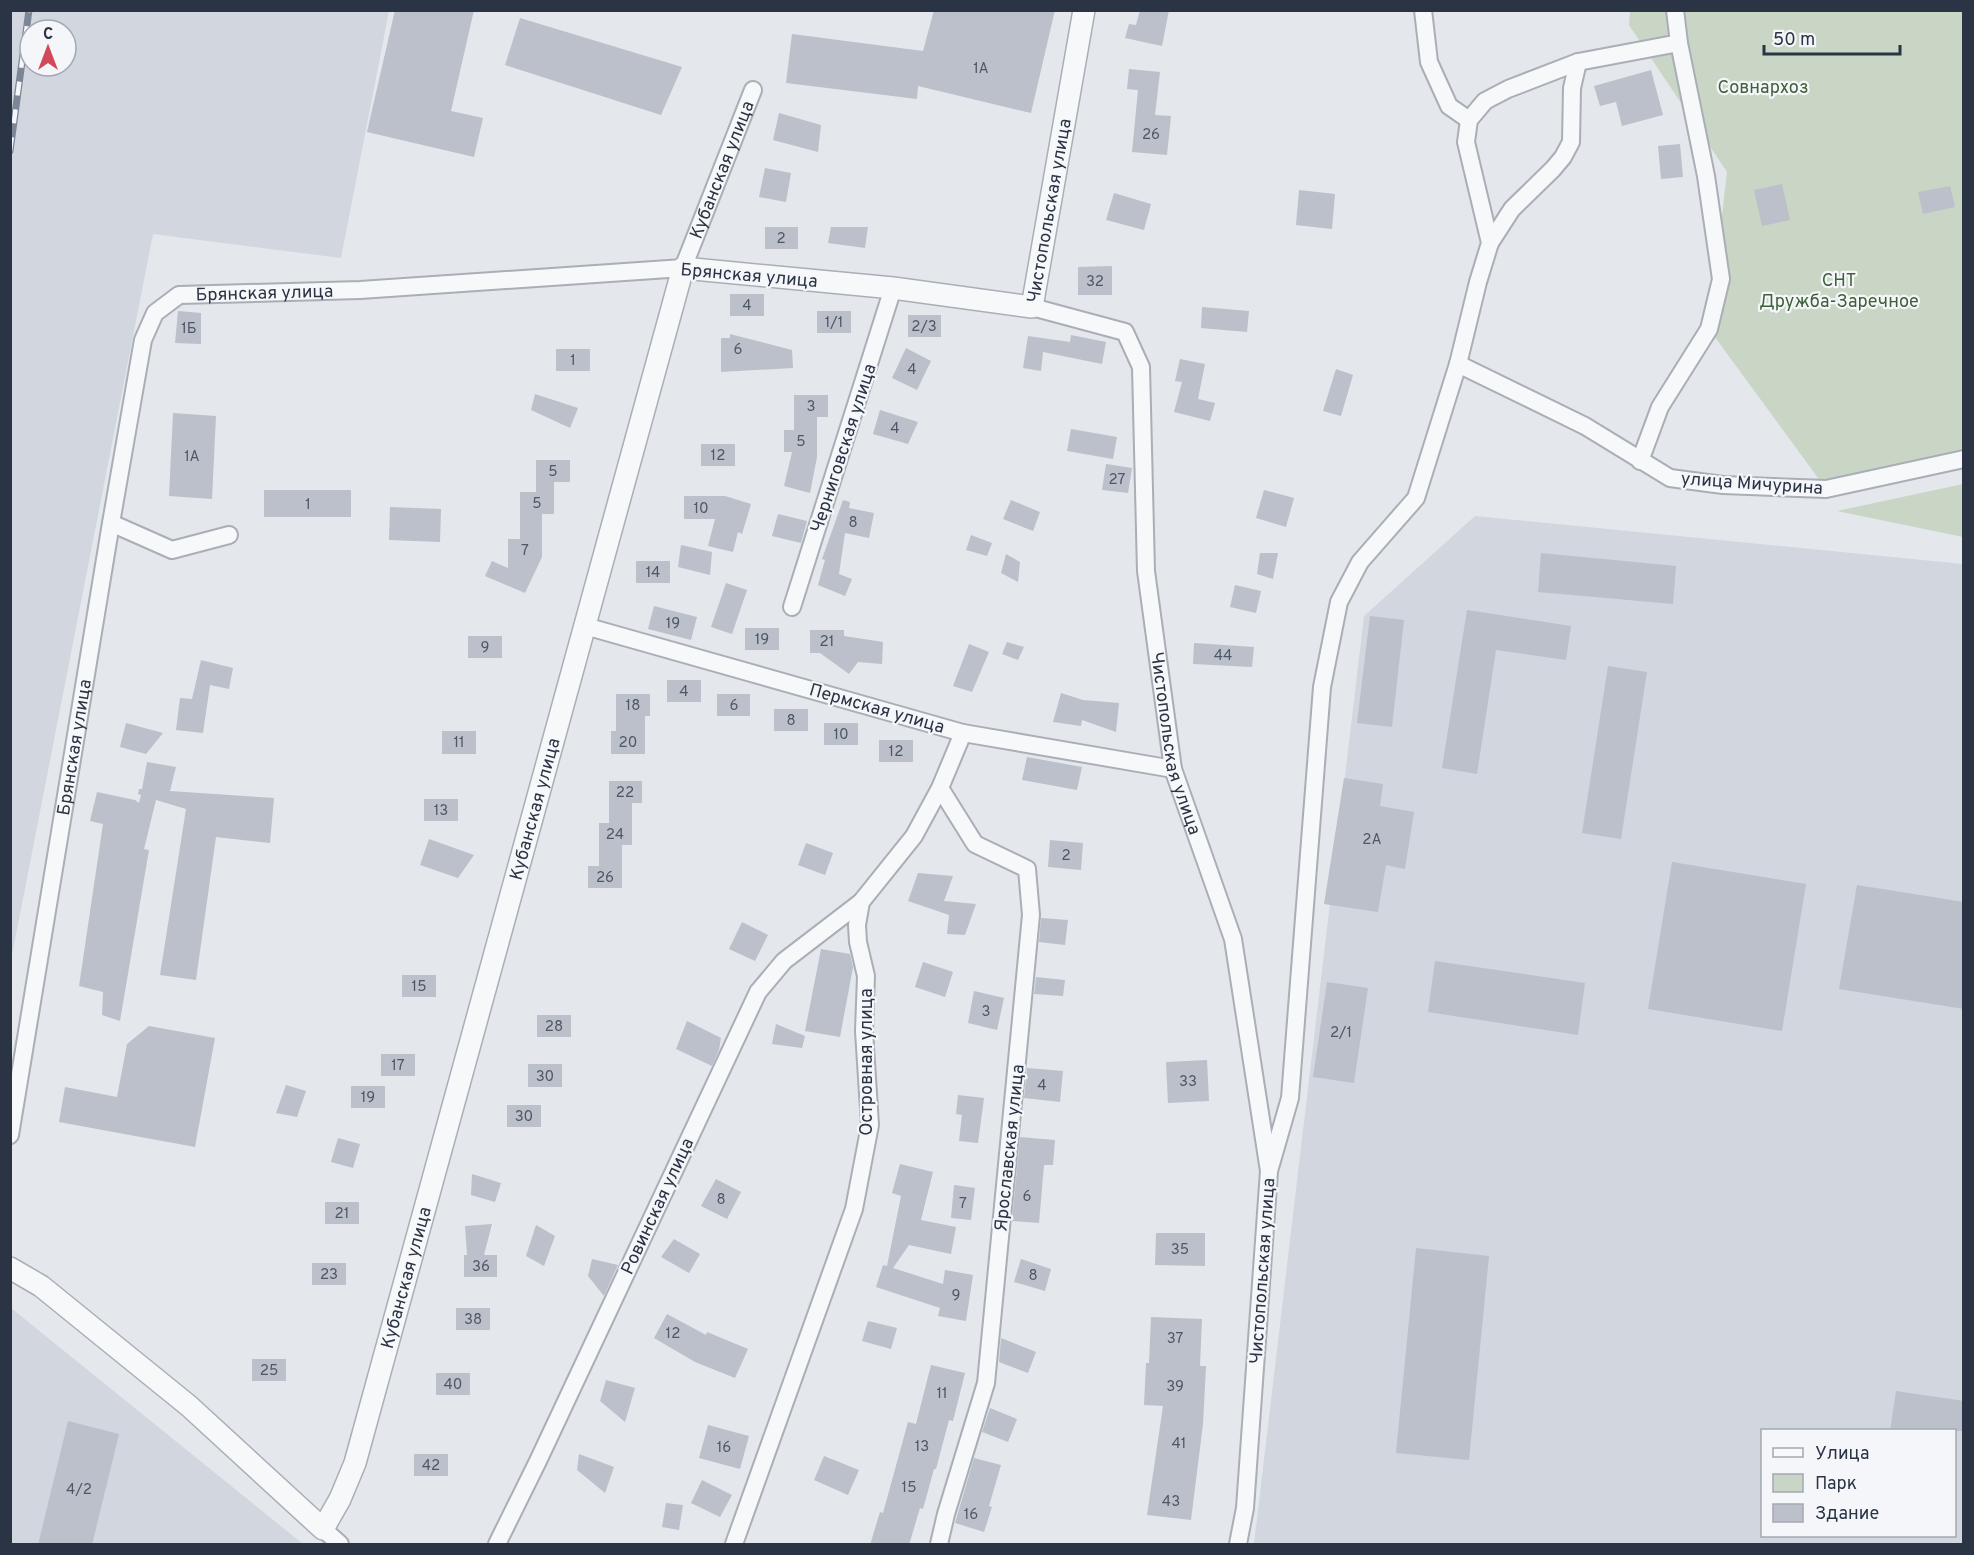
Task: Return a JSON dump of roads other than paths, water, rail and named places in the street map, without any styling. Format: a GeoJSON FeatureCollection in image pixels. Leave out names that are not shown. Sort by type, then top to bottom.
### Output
{"type":"FeatureCollection","features":[{"type":"Feature","properties":{"kind":"street","name":"Чистопольская улица"},"geometry":{"type":"LineString","coordinates":[[1084,10],[1032,307],[1125,332],[1141,367],[1146,571],[1173,769],[1233,939],[1269,1171],[1245,1508],[1238,1545]]}},
{"type":"Feature","properties":{"kind":"street"},"geometry":{"type":"LineString","coordinates":[[1423,10],[1428,62],[1449,106],[1468,120]]}},
{"type":"Feature","properties":{"kind":"street"},"geometry":{"type":"LineString","coordinates":[[1640,461],[1660,407],[1709,329],[1721,279],[1706,176],[1679,43],[1675,10]]}},
{"type":"Feature","properties":{"kind":"street"},"geometry":{"type":"LineString","coordinates":[[1490,243],[1466,142],[1468,120],[1485,101],[1578,62],[1679,43]]}},
{"type":"Feature","properties":{"kind":"street"},"geometry":{"type":"LineString","coordinates":[[1269,1171],[1290,1098],[1322,687],[1339,602],[1360,562],[1416,498],[1458,364],[1490,243],[1512,209],[1553,169],[1572,142],[1572,88],[1578,62]]}},
{"type":"Feature","properties":{"kind":"street","name":"Кубанская улица"},"geometry":{"type":"LineString","coordinates":[[323,1530],[356,1463],[683,268],[753,90]]}},
{"type":"Feature","properties":{"kind":"street","name":"Брянская улица"},"geometry":{"type":"LineString","coordinates":[[10,1135],[143,340],[155,313],[179,295],[360,290],[683,268],[893,288],[1032,307]]}},
{"type":"Feature","properties":{"kind":"street","name":"Черниговская улица"},"geometry":{"type":"LineString","coordinates":[[792,607],[893,288]]}},
{"type":"Feature","properties":{"kind":"street","name":"улица Мичурина"},"geometry":{"type":"LineString","coordinates":[[1458,364],[1585,426],[1670,478],[1723,485],[1827,489],[1964,459]]}},
{"type":"Feature","properties":{"kind":"street"},"geometry":{"type":"LineString","coordinates":[[111,523],[172,550],[230,536]]}},
{"type":"Feature","properties":{"kind":"street","name":"Пермская улица"},"geometry":{"type":"LineString","coordinates":[[585,626],[963,733],[1173,769]]}},
{"type":"Feature","properties":{"kind":"street"},"geometry":{"type":"LineString","coordinates":[[861,902],[914,836],[940,788],[963,733]]}},
{"type":"Feature","properties":{"kind":"street","name":"Ярославская улица"},"geometry":{"type":"LineString","coordinates":[[939,1545],[946,1514],[986,1383],[1031,915],[1027,869],[975,844],[940,788]]}},
{"type":"Feature","properties":{"kind":"street","name":"Ровинская улица"},"geometry":{"type":"LineString","coordinates":[[497,1545],[758,992],[784,961],[861,902]]}},
{"type":"Feature","properties":{"kind":"street","name":"Островная улица"},"geometry":{"type":"LineString","coordinates":[[734,1545],[832,1274],[856,1199],[870,1125],[864,1031],[866,976],[858,942],[857,925],[861,902]]}},
{"type":"Feature","properties":{"kind":"street"},"geometry":{"type":"LineString","coordinates":[[10,1268],[41,1286],[189,1406],[340,1545]]}},
{"type":"Feature","properties":{"kind":"railway"},"geometry":{"type":"LineString","coordinates":[[10,151],[29,10]]}},
{"type":"Feature","properties":{"kind":"park label","name":"Совнархоз"},"geometry":{"type":"Point","coordinates":[1763,87]}},
{"type":"Feature","properties":{"kind":"park label","name":"СНТ Дружба-Заречное"},"geometry":{"type":"Point","coordinates":[1839,290]}}]}
